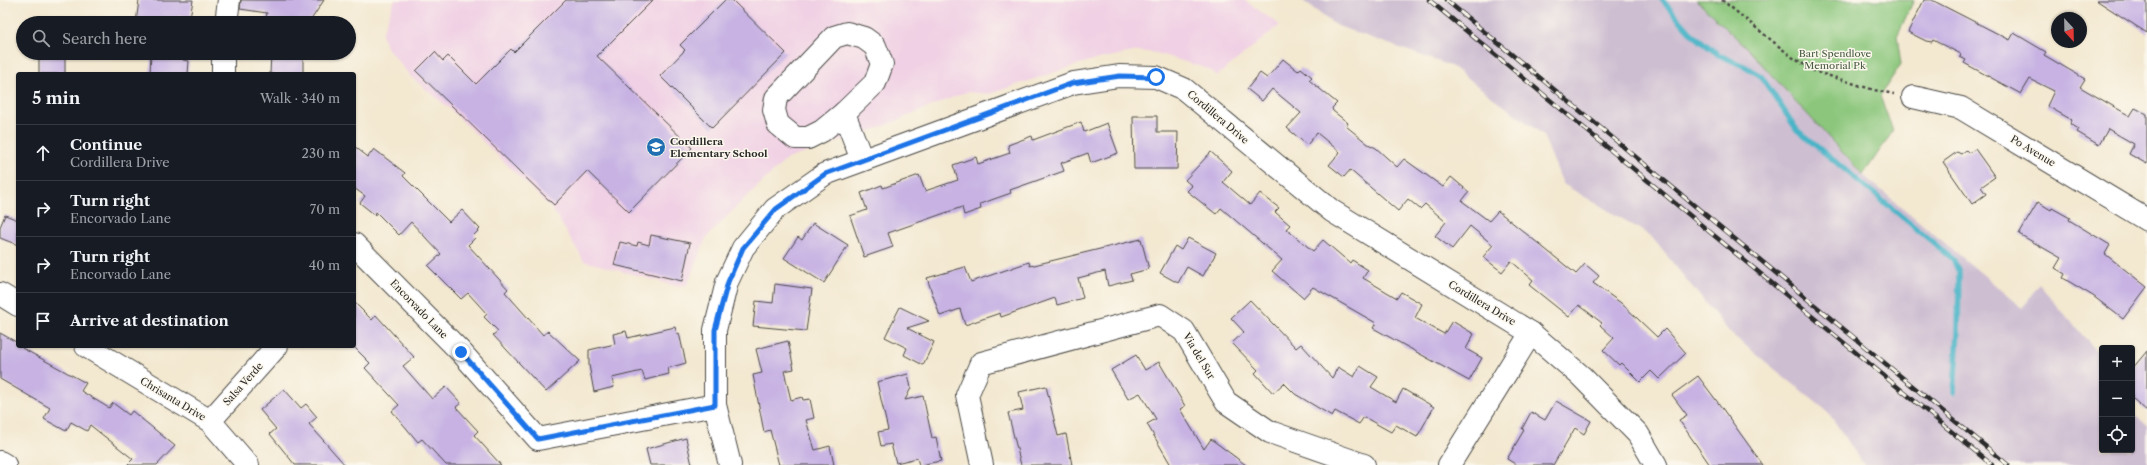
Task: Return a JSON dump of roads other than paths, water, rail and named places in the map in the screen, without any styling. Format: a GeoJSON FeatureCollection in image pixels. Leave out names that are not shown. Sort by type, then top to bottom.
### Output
{"type":"FeatureCollection","features":[{"type":"Feature","properties":{"kind":"street"},"geometry":{"type":"LineString","coordinates":[[227,16],[229,0]]}},
{"type":"Feature","properties":{"kind":"street"},"geometry":{"type":"LineString","coordinates":[[847,33],[864,38],[875,46],[882,64],[875,83],[844,113],[822,131],[808,138],[795,138],[778,124],[774,110],[776,98],[834,37],[847,33]]}},
{"type":"Feature","properties":{"kind":"street"},"geometry":{"type":"LineString","coordinates":[[223,60],[223,72]]}},
{"type":"Feature","properties":{"kind":"street","name":"Cordillera Drive"},"geometry":{"type":"LineString","coordinates":[[730,465],[715,405],[715,330],[728,282],[743,248],[776,209],[825,174],[1073,83],[1120,76],[1156,77],[1184,89],[1332,212],[1531,333],[1581,376],[1638,434],[1656,465]]}},
{"type":"Feature","properties":{"kind":"street","name":"Po Avenue"},"geometry":{"type":"LineString","coordinates":[[1913,97],[1961,108],[2147,220]]}},
{"type":"Feature","properties":{"kind":"street"},"geometry":{"type":"LineString","coordinates":[[844,113],[862,160]]}},
{"type":"Feature","properties":{"kind":"street","name":"Encorvado Lane"},"geometry":{"type":"LineString","coordinates":[[357,251],[461,352],[538,439],[715,405]]}},
{"type":"Feature","properties":{"kind":"street"},"geometry":{"type":"LineString","coordinates":[[0,294],[16,304]]}},
{"type":"Feature","properties":{"kind":"street","name":"Via del Sur"},"geometry":{"type":"LineString","coordinates":[[982,465],[967,394],[981,363],[1160,315],[1184,331],[1226,402],[1270,432],[1364,465]]}},
{"type":"Feature","properties":{"kind":"street"},"geometry":{"type":"LineString","coordinates":[[1449,465],[1531,333]]}},
{"type":"Feature","properties":{"kind":"street","name":"Chrisanta Drive"},"geometry":{"type":"LineString","coordinates":[[89,348],[210,421],[248,465]]}},
{"type":"Feature","properties":{"kind":"street","name":"Salsa Verde"},"geometry":{"type":"LineString","coordinates":[[210,421],[275,348]]}},
{"type":"Feature","properties":{"kind":"street"},"geometry":{"type":"LineString","coordinates":[[0,462],[5,465]]}},
{"type":"Feature","properties":{"kind":"waterway"},"geometry":{"type":"LineString","coordinates":[[1662,0],[1691,33],[1719,55],[1746,67],[1761,76],[1797,130],[1953,259],[1959,272],[1958,333],[1954,392]]}},
{"type":"Feature","properties":{"kind":"railway"},"geometry":{"type":"LineString","coordinates":[[1429,0],[1992,465]]}},
{"type":"Feature","properties":{"kind":"railway"},"geometry":{"type":"LineString","coordinates":[[1446,0],[2008,465]]}},
{"type":"Feature","properties":{"kind":"place","name":"Cordillera Elementary School"},"geometry":{"type":"Point","coordinates":[656,147]}},
{"type":"Feature","properties":{"kind":"park label","name":"Bart Spendlove Memorial Pk"},"geometry":{"type":"Point","coordinates":[1835,58]}}]}
